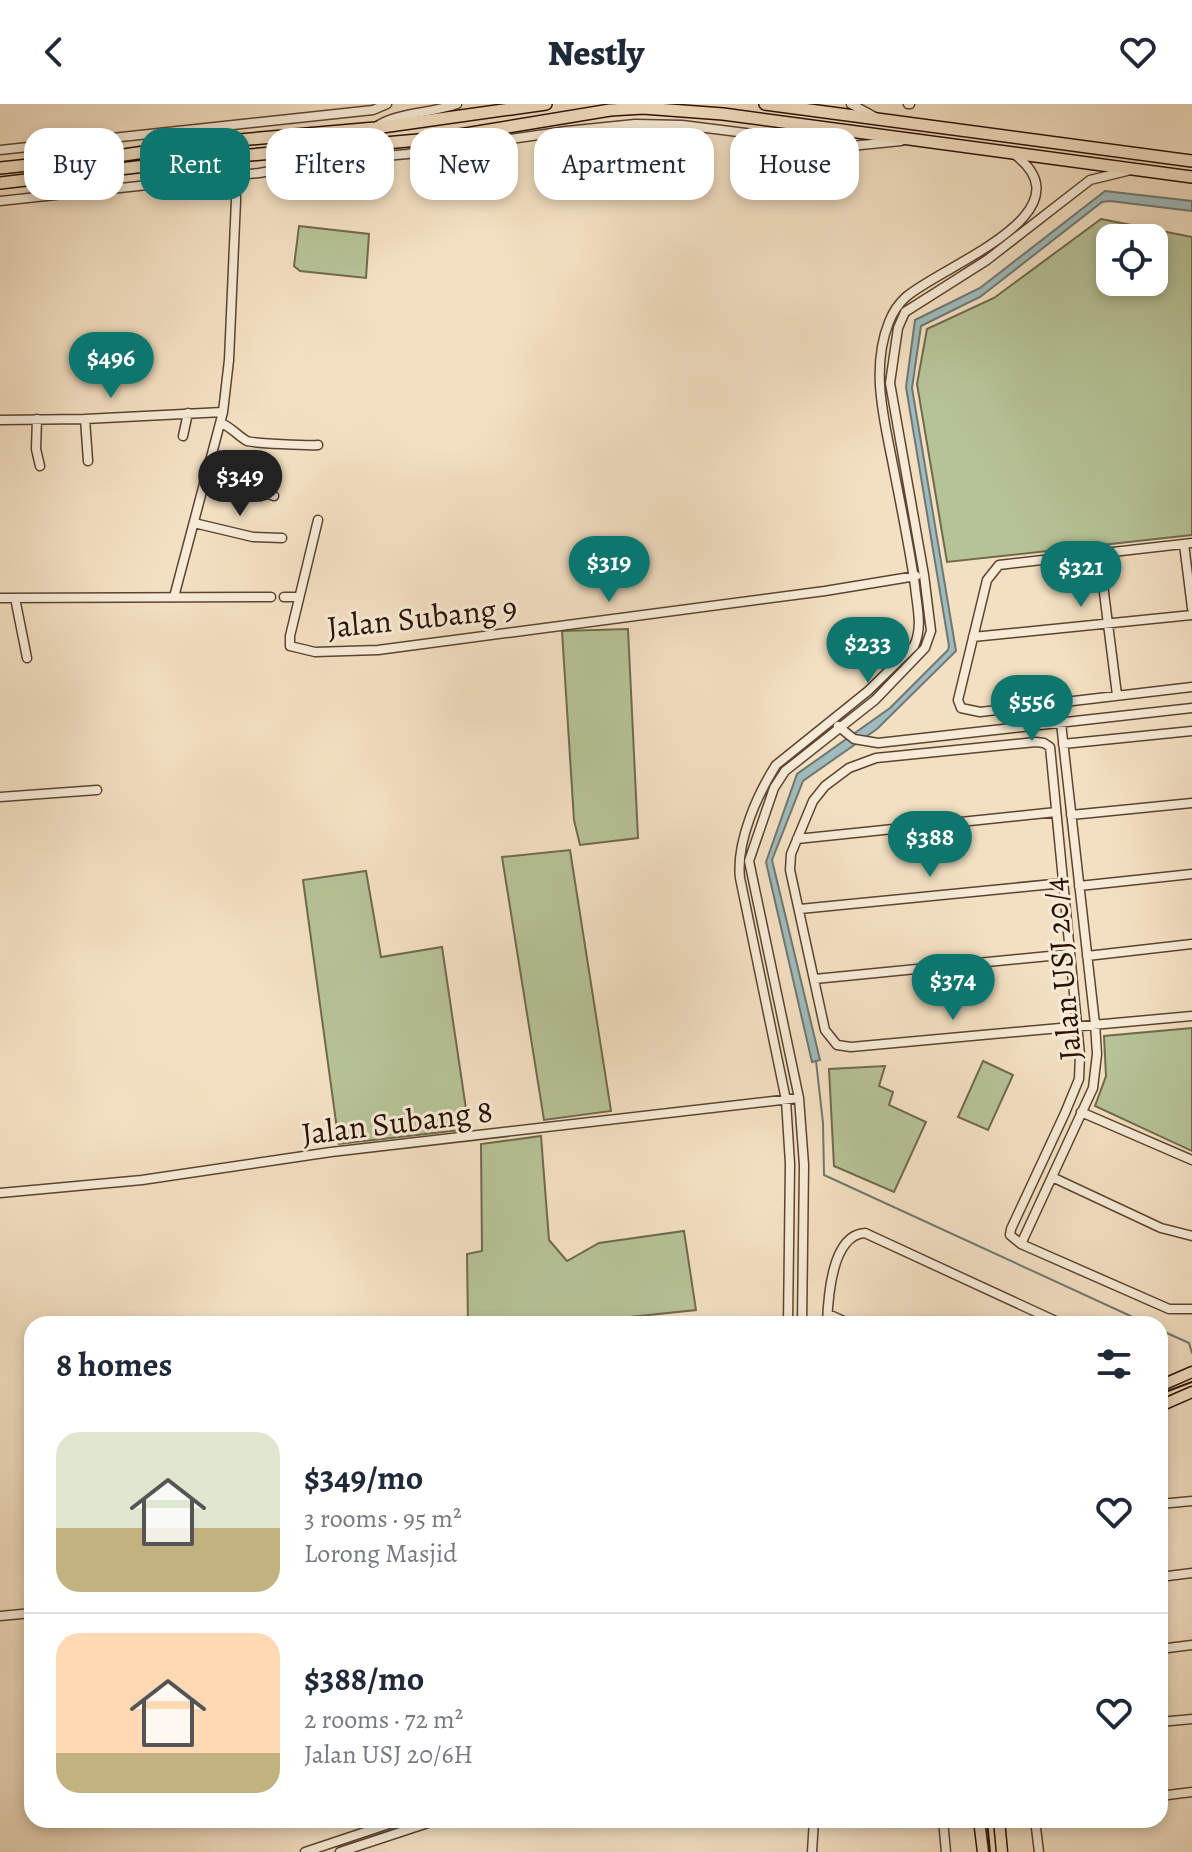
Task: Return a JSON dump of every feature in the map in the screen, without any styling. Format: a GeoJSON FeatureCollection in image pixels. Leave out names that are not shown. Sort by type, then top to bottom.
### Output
{"type":"FeatureCollection","features":[{"type":"Feature","properties":{"kind":"highway"},"geometry":{"type":"LineString","coordinates":[[375,128],[546,104]]}},
{"type":"Feature","properties":{"kind":"highway"},"geometry":{"type":"LineString","coordinates":[[765,104],[1171,158],[1192,158]]}},
{"type":"Feature","properties":{"kind":"highway"},"geometry":{"type":"LineString","coordinates":[[0,183],[205,159],[441,138],[610,110],[643,108],[723,114],[1192,177]]}},
{"type":"Feature","properties":{"kind":"highway"},"geometry":{"type":"LineString","coordinates":[[0,168],[266,138]]}},
{"type":"Feature","properties":{"kind":"main road"},"geometry":{"type":"LineString","coordinates":[[1168,1382],[1192,1372]]}},
{"type":"Feature","properties":{"kind":"main road"},"geometry":{"type":"LineString","coordinates":[[1168,1402],[1192,1392]]}},
{"type":"Feature","properties":{"kind":"main road"},"geometry":{"type":"LineString","coordinates":[[980,1828],[983,1852]]}},
{"type":"Feature","properties":{"kind":"main road"},"geometry":{"type":"LineString","coordinates":[[1000,1828],[1002,1852]]}},
{"type":"Feature","properties":{"kind":"street"},"geometry":{"type":"LineString","coordinates":[[0,150],[373,110],[387,104]]}},
{"type":"Feature","properties":{"kind":"street"},"geometry":{"type":"LineString","coordinates":[[375,128],[385,119],[436,112],[457,104]]}},
{"type":"Feature","properties":{"kind":"street"},"geometry":{"type":"LineString","coordinates":[[851,104],[877,118]]}},
{"type":"Feature","properties":{"kind":"street"},"geometry":{"type":"LineString","coordinates":[[250,174],[323,162],[635,124],[682,125],[862,147],[912,139]]}},
{"type":"Feature","properties":{"kind":"street"},"geometry":{"type":"LineString","coordinates":[[788,1316],[790,1136],[786,1100],[738,860],[740,846],[776,765],[868,691],[914,646],[920,628],[914,577],[879,385],[887,327],[895,309],[908,295],[978,253],[1029,213],[1038,184],[1032,168],[1014,154]]}},
{"type":"Feature","properties":{"kind":"street"},"geometry":{"type":"LineString","coordinates":[[802,1316],[804,1135],[749,861],[774,788],[785,771],[841,730],[875,700],[925,648],[931,631],[890,383],[898,328],[905,312],[987,260],[1090,180],[1122,171],[1140,170]]}},
{"type":"Feature","properties":{"kind":"street"},"geometry":{"type":"LineString","coordinates":[[0,201],[140,186]]}},
{"type":"Feature","properties":{"kind":"street"},"geometry":{"type":"LineString","coordinates":[[174,597],[223,412],[229,360],[236,200]]}},
{"type":"Feature","properties":{"kind":"street"},"geometry":{"type":"LineString","coordinates":[[0,420],[223,412]]}},
{"type":"Feature","properties":{"kind":"street"},"geometry":{"type":"LineString","coordinates":[[183,436],[188,413]]}},
{"type":"Feature","properties":{"kind":"street"},"geometry":{"type":"LineString","coordinates":[[37,419],[36,449],[40,466]]}},
{"type":"Feature","properties":{"kind":"street"},"geometry":{"type":"LineString","coordinates":[[85,419],[88,461]]}},
{"type":"Feature","properties":{"kind":"street"},"geometry":{"type":"LineString","coordinates":[[221,423],[249,443],[285,442],[301,447],[318,445]]}},
{"type":"Feature","properties":{"kind":"street"},"geometry":{"type":"LineString","coordinates":[[207,474],[274,496]]}},
{"type":"Feature","properties":{"kind":"street","name":"Jalan Subang 9"},"geometry":{"type":"LineString","coordinates":[[318,520],[291,628],[290,646],[315,652],[345,652],[593,623],[924,575]]}},
{"type":"Feature","properties":{"kind":"street"},"geometry":{"type":"LineString","coordinates":[[194,523],[253,537],[282,538]]}},
{"type":"Feature","properties":{"kind":"street"},"geometry":{"type":"LineString","coordinates":[[1192,608],[1188,543],[999,565],[987,580],[958,700],[959,707],[964,710],[980,712],[1192,687]]}},
{"type":"Feature","properties":{"kind":"street"},"geometry":{"type":"LineString","coordinates":[[1099,553],[1117,695]]}},
{"type":"Feature","properties":{"kind":"street"},"geometry":{"type":"LineString","coordinates":[[0,598],[271,597]]}},
{"type":"Feature","properties":{"kind":"street"},"geometry":{"type":"LineString","coordinates":[[284,597],[298,597]]}},
{"type":"Feature","properties":{"kind":"street"},"geometry":{"type":"LineString","coordinates":[[15,598],[27,658]]}},
{"type":"Feature","properties":{"kind":"street"},"geometry":{"type":"LineString","coordinates":[[973,637],[1192,615]]}},
{"type":"Feature","properties":{"kind":"street"},"geometry":{"type":"LineString","coordinates":[[833,719],[841,730],[854,739],[870,743],[1192,708]]}},
{"type":"Feature","properties":{"kind":"street","name":"Jalan USJ 20/4"},"geometry":{"type":"LineString","coordinates":[[1021,1244],[1095,1078],[1097,1054],[1061,723]]}},
{"type":"Feature","properties":{"kind":"street"},"geometry":{"type":"LineString","coordinates":[[1063,744],[1192,731]]}},
{"type":"Feature","properties":{"kind":"street"},"geometry":{"type":"LineString","coordinates":[[1192,1016],[1077,1025],[844,1047],[837,1045],[828,1037],[790,870],[791,854],[818,793],[849,768],[876,758],[1036,742],[1050,747],[1056,812],[1077,1025],[1080,1055],[1079,1079],[1011,1229],[1012,1238],[1169,1309],[1192,1309]]}},
{"type":"Feature","properties":{"kind":"street"},"geometry":{"type":"LineString","coordinates":[[0,797],[97,790]]}},
{"type":"Feature","properties":{"kind":"street"},"geometry":{"type":"LineString","coordinates":[[1071,815],[1192,803]]}},
{"type":"Feature","properties":{"kind":"street"},"geometry":{"type":"LineString","coordinates":[[797,839],[1056,812]]}},
{"type":"Feature","properties":{"kind":"street"},"geometry":{"type":"LineString","coordinates":[[1079,886],[1192,874]]}},
{"type":"Feature","properties":{"kind":"street"},"geometry":{"type":"LineString","coordinates":[[800,909],[1063,883]]}},
{"type":"Feature","properties":{"kind":"street"},"geometry":{"type":"LineString","coordinates":[[1087,956],[1192,944]]}},
{"type":"Feature","properties":{"kind":"street"},"geometry":{"type":"LineString","coordinates":[[815,979],[1070,954]]}},
{"type":"Feature","properties":{"kind":"street","name":"Jalan Subang 8"},"geometry":{"type":"LineString","coordinates":[[0,1193],[142,1180],[331,1152],[799,1098]]}},
{"type":"Feature","properties":{"kind":"street"},"geometry":{"type":"LineString","coordinates":[[1081,1112],[1192,1160]]}},
{"type":"Feature","properties":{"kind":"street"},"geometry":{"type":"LineString","coordinates":[[1052,1177],[1161,1228],[1192,1236]]}},
{"type":"Feature","properties":{"kind":"street"},"geometry":{"type":"LineString","coordinates":[[832,1316],[828,1314],[833,1270],[849,1238],[865,1233],[1045,1316]]}},
{"type":"Feature","properties":{"kind":"street"},"geometry":{"type":"LineString","coordinates":[[1168,1503],[1192,1501]]}},
{"type":"Feature","properties":{"kind":"street"},"geometry":{"type":"LineString","coordinates":[[1168,1576],[1192,1573]]}},
{"type":"Feature","properties":{"kind":"street"},"geometry":{"type":"LineString","coordinates":[[0,1616],[24,1614]]}},
{"type":"Feature","properties":{"kind":"street"},"geometry":{"type":"LineString","coordinates":[[1168,1648],[1192,1645]]}},
{"type":"Feature","properties":{"kind":"street"},"geometry":{"type":"LineString","coordinates":[[1168,1721],[1192,1719]]}},
{"type":"Feature","properties":{"kind":"street"},"geometry":{"type":"LineString","coordinates":[[1168,1795],[1192,1792]]}},
{"type":"Feature","properties":{"kind":"street"},"geometry":{"type":"LineString","coordinates":[[305,1852],[377,1828]]}},
{"type":"Feature","properties":{"kind":"street"},"geometry":{"type":"LineString","coordinates":[[340,1852],[413,1828]]}},
{"type":"Feature","properties":{"kind":"street"},"geometry":{"type":"LineString","coordinates":[[812,1852],[814,1828]]}},
{"type":"Feature","properties":{"kind":"street"},"geometry":{"type":"LineString","coordinates":[[944,1828],[946,1852]]}},
{"type":"Feature","properties":{"kind":"street"},"geometry":{"type":"LineString","coordinates":[[1036,1828],[1039,1852]]}},
{"type":"Feature","properties":{"kind":"green space"},"geometry":{"type":"Polygon","coordinates":[[[1101,219],[1126,224],[1096,224],[1096,296],[1168,296],[1168,232],[1192,237],[1192,535],[947,562],[917,384],[927,329],[994,298],[1101,219]]]}},
{"type":"Feature","properties":{"kind":"green space"},"geometry":{"type":"Polygon","coordinates":[[[299,226],[369,234],[366,278],[300,271],[294,266],[299,226]]]}},
{"type":"Feature","properties":{"kind":"green space"},"geometry":{"type":"Polygon","coordinates":[[[628,629],[638,838],[580,845],[574,820],[562,631],[628,629]]]}},
{"type":"Feature","properties":{"kind":"green space"},"geometry":{"type":"Polygon","coordinates":[[[570,850],[611,1111],[544,1120],[502,857],[570,850]]]}},
{"type":"Feature","properties":{"kind":"green space"},"geometry":{"type":"Polygon","coordinates":[[[366,871],[381,957],[442,947],[469,1129],[339,1144],[303,880],[366,871]]]}},
{"type":"Feature","properties":{"kind":"green space"},"geometry":{"type":"Polygon","coordinates":[[[1192,1028],[1192,1151],[1095,1106],[1106,1076],[1104,1036],[1192,1028]]]}},
{"type":"Feature","properties":{"kind":"green space"},"geometry":{"type":"Polygon","coordinates":[[[983,1061],[1013,1075],[988,1130],[958,1117],[983,1061]]]}},
{"type":"Feature","properties":{"kind":"green space"},"geometry":{"type":"Polygon","coordinates":[[[885,1066],[879,1086],[893,1092],[889,1105],[926,1122],[894,1192],[834,1166],[829,1069],[885,1066]]]}},
{"type":"Feature","properties":{"kind":"green space"},"geometry":{"type":"Polygon","coordinates":[[[541,1136],[549,1240],[567,1261],[599,1243],[684,1231],[696,1310],[639,1316],[468,1316],[467,1254],[482,1251],[481,1144],[541,1136]]]}},
{"type":"Feature","properties":{"kind":"water"},"geometry":{"type":"Polygon","coordinates":[[[1105,191],[1192,201],[1192,211],[1102,202],[980,297],[921,326],[912,388],[956,651],[877,729],[803,781],[772,860],[820,1060],[812,1062],[766,862],[797,774],[890,708],[949,646],[906,387],[915,320],[980,288],[1105,191]]]}},
{"type":"Feature","properties":{"kind":"waterway"},"geometry":{"type":"LineString","coordinates":[[816,1061],[823,1123],[824,1175],[1131,1316]]}},
{"type":"Feature","properties":{"kind":"waterway"},"geometry":{"type":"LineString","coordinates":[[1168,1334],[1189,1343],[1192,1353]]}},
{"type":"Feature","properties":{"kind":"tram line"},"geometry":{"type":"LineString","coordinates":[[1168,1391],[1192,1382]]}},
{"type":"Feature","properties":{"kind":"tram line"},"geometry":{"type":"LineString","coordinates":[[988,1828],[990,1852]]}}]}
